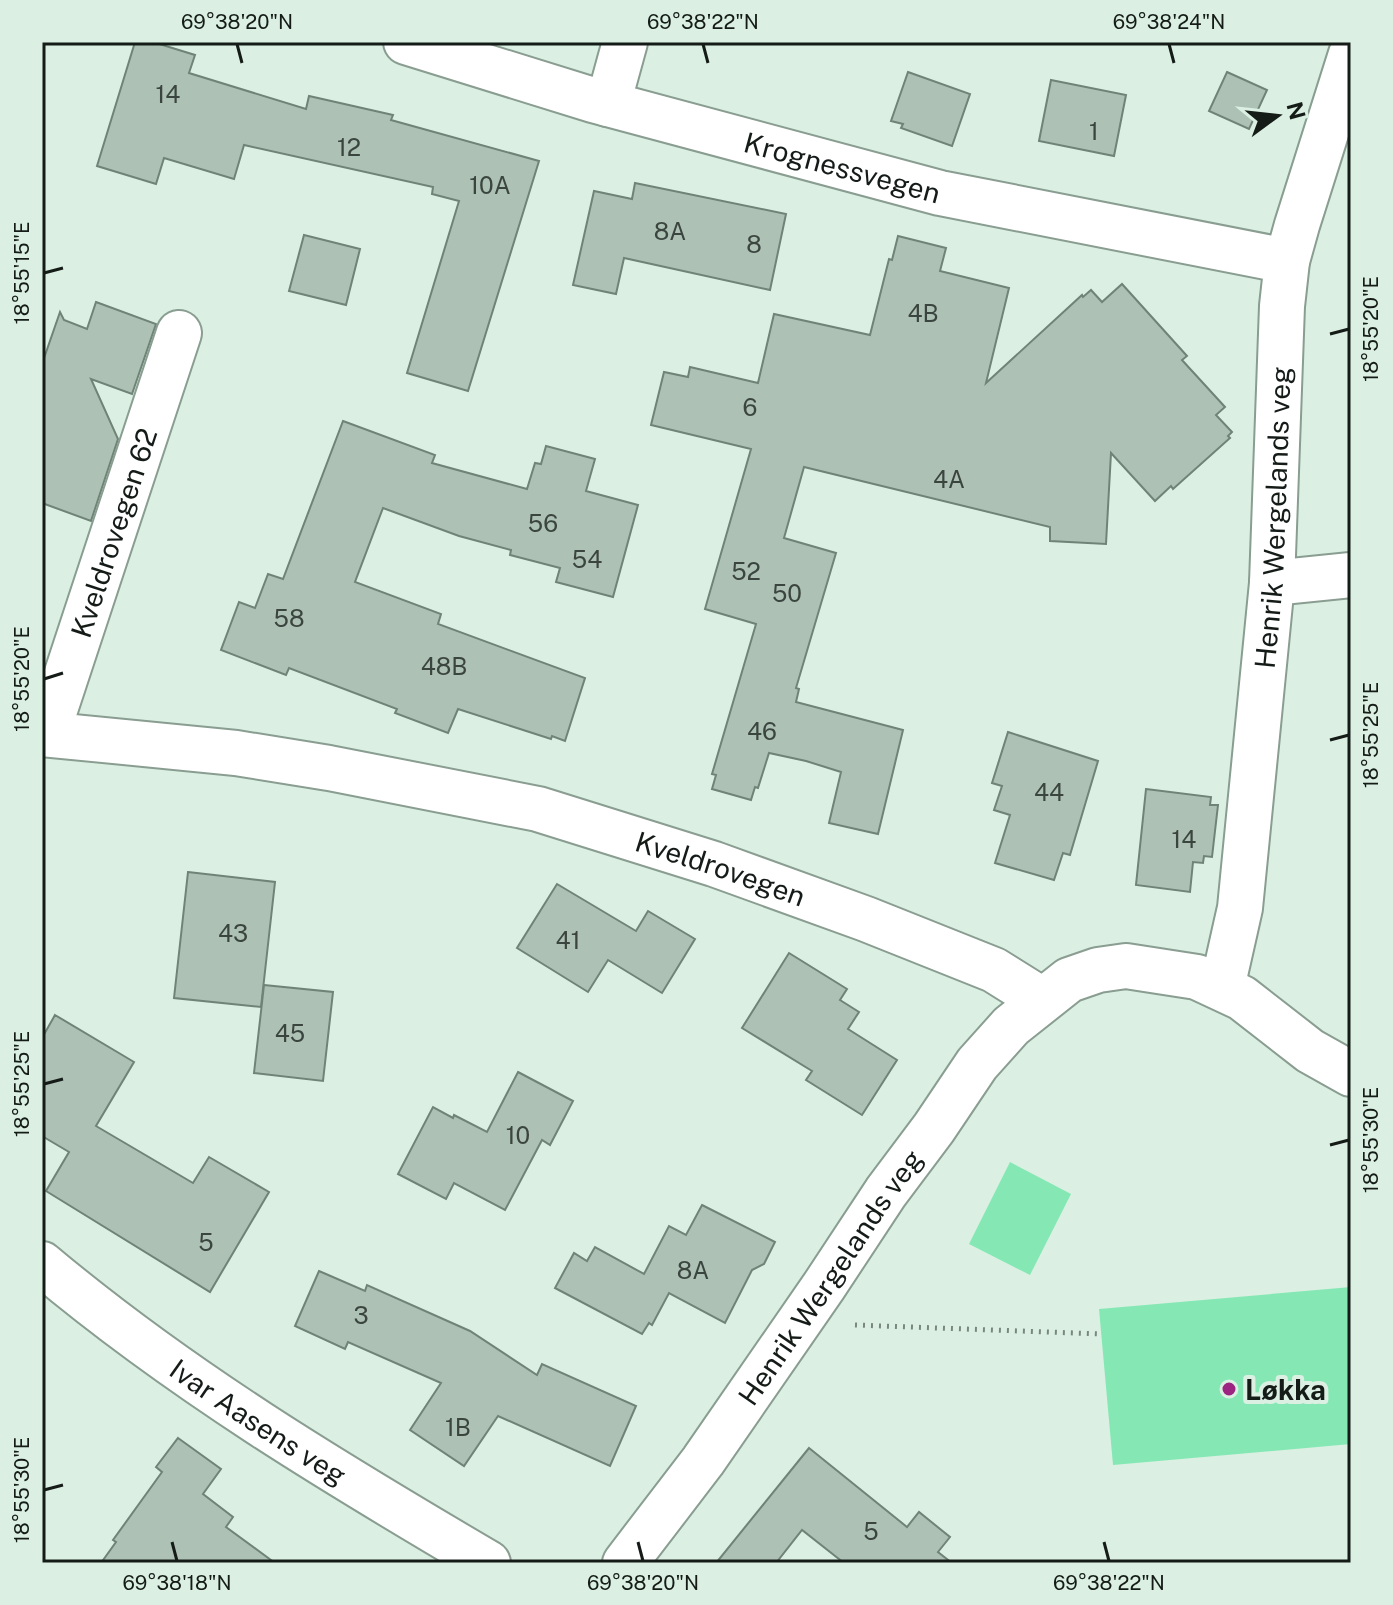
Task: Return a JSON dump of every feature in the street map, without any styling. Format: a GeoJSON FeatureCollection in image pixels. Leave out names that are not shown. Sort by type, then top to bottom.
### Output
{"type":"FeatureCollection","features":[{"type":"Feature","properties":{"kind":"street","name":"Krognessvegen"},"geometry":{"type":"LineString","coordinates":[[406,42],[608,104],[940,193],[1287,261]]}},
{"type":"Feature","properties":{"kind":"street"},"geometry":{"type":"LineString","coordinates":[[608,104],[625,42]]}},
{"type":"Feature","properties":{"kind":"street","name":"Henrik Wergelands veg"},"geometry":{"type":"LineString","coordinates":[[1222,988],[1242,892],[1272,583],[1282,306],[1287,261],[1351,54]]}},
{"type":"Feature","properties":{"kind":"street","name":"Kveldrovegen 62"},"geometry":{"type":"LineString","coordinates":[[44,734],[179,333]]}},
{"type":"Feature","properties":{"kind":"street"},"geometry":{"type":"LineString","coordinates":[[1272,583],[1351,575]]}},
{"type":"Feature","properties":{"kind":"street","name":"Kveldrovegen"},"geometry":{"type":"LineString","coordinates":[[44,734],[236,753],[344,770],[538,809],[700,859],[866,919],[994,970],[1042,1000]]}},
{"type":"Feature","properties":{"kind":"street"},"geometry":{"type":"LineString","coordinates":[[1042,1000],[1069,980],[1098,970],[1126,966],[1183,974],[1242,998],[1310,1051],[1351,1074]]}},
{"type":"Feature","properties":{"kind":"street","name":"Henrik Wergelands veg"},"geometry":{"type":"LineString","coordinates":[[625,1563],[703,1461],[977,1064],[1011,1026],[1042,1000]]}},
{"type":"Feature","properties":{"kind":"street","name":"Ivar Aasens veg"},"geometry":{"type":"LineString","coordinates":[[42,1264],[102,1314],[195,1382],[488,1563]]}},
{"type":"Feature","properties":{"kind":"path"},"geometry":{"type":"LineString","coordinates":[[798,1323],[1102,1334]]}},
{"type":"Feature","properties":{"kind":"green space"},"geometry":{"type":"Polygon","coordinates":[[[1010,1162],[1071,1194],[1030,1275],[969,1244],[1010,1162]]]}},
{"type":"Feature","properties":{"kind":"green space","name":"Løkka"},"geometry":{"type":"Polygon","coordinates":[[[1351,1287],[1351,1444],[1113,1465],[1099,1309],[1351,1287]]]}},
{"type":"Feature","properties":{"kind":"building"},"geometry":{"type":"Polygon","coordinates":[[[135,42],[153,42],[195,55],[189,73],[306,109],[309,96],[393,115],[391,120],[539,161],[468,391],[407,373],[459,201],[432,194],[433,187],[244,145],[234,179],[164,158],[156,184],[97,166],[135,42]]]}},
{"type":"Feature","properties":{"kind":"building"},"geometry":{"type":"Polygon","coordinates":[[[908,72],[970,94],[952,146],[901,128],[903,124],[891,121],[908,72]]]}},
{"type":"Feature","properties":{"kind":"building"},"geometry":{"type":"Polygon","coordinates":[[[1227,72],[1267,90],[1249,129],[1209,111],[1227,72]]]}},
{"type":"Feature","properties":{"kind":"building"},"geometry":{"type":"Polygon","coordinates":[[[1051,80],[1126,95],[1114,156],[1039,141],[1051,80]]]}},
{"type":"Feature","properties":{"kind":"building"},"geometry":{"type":"Polygon","coordinates":[[[635,183],[786,214],[770,290],[624,258],[616,294],[573,285],[594,191],[632,199],[635,183]]]}},
{"type":"Feature","properties":{"kind":"building"},"geometry":{"type":"Polygon","coordinates":[[[304,235],[360,249],[346,305],[289,291],[304,235]]]}},
{"type":"Feature","properties":{"kind":"building"},"geometry":{"type":"Polygon","coordinates":[[[898,236],[946,248],[940,271],[1009,288],[986,383],[1082,295],[1091,290],[1102,302],[1122,284],[1187,356],[1182,360],[1225,407],[1216,415],[1232,432],[1228,436],[1230,438],[1155,501],[1111,453],[1106,544],[1050,541],[1050,527],[804,467],[784,538],[836,553],[796,688],[799,689],[796,702],[903,730],[878,834],[829,823],[841,772],[806,761],[769,753],[751,800],[712,789],[716,775],[712,774],[756,624],[705,609],[751,449],[651,425],[664,372],[688,377],[690,367],[758,383],[774,314],[870,335],[889,259],[892,260],[898,236]]]}},
{"type":"Feature","properties":{"kind":"building"},"geometry":{"type":"Polygon","coordinates":[[[96,302],[156,324],[132,394],[91,379],[118,439],[91,521],[42,503],[42,364],[60,312],[64,320],[87,329],[96,302]]]}},
{"type":"Feature","properties":{"kind":"building"},"geometry":{"type":"Polygon","coordinates":[[[343,421],[435,455],[432,463],[527,489],[535,463],[541,464],[546,446],[595,459],[586,491],[638,505],[613,597],[556,582],[560,568],[510,555],[511,550],[459,536],[383,508],[355,582],[441,614],[438,624],[585,678],[565,741],[458,709],[448,733],[395,713],[397,709],[289,668],[286,675],[221,650],[239,602],[255,608],[268,574],[283,579],[343,421]]]}},
{"type":"Feature","properties":{"kind":"building"},"geometry":{"type":"Polygon","coordinates":[[[1008,732],[1098,761],[1070,855],[1063,853],[1054,880],[995,863],[1010,815],[994,810],[1002,786],[992,783],[1008,732]]]}},
{"type":"Feature","properties":{"kind":"building"},"geometry":{"type":"Polygon","coordinates":[[[1146,789],[1211,797],[1210,805],[1218,805],[1212,857],[1204,856],[1203,863],[1193,862],[1190,892],[1136,885],[1146,789]]]}},
{"type":"Feature","properties":{"kind":"building"},"geometry":{"type":"Polygon","coordinates":[[[188,872],[275,882],[261,1007],[174,998],[188,872]]]}},
{"type":"Feature","properties":{"kind":"building"},"geometry":{"type":"Polygon","coordinates":[[[557,884],[636,931],[648,911],[695,939],[662,993],[608,960],[588,992],[517,948],[557,884]]]}},
{"type":"Feature","properties":{"kind":"building"},"geometry":{"type":"Polygon","coordinates":[[[789,953],[847,989],[840,1000],[859,1012],[848,1029],[897,1060],[862,1115],[806,1080],[812,1071],[742,1028],[789,953]]]}},
{"type":"Feature","properties":{"kind":"building"},"geometry":{"type":"Polygon","coordinates":[[[264,985],[333,992],[323,1081],[254,1073],[264,985]]]}},
{"type":"Feature","properties":{"kind":"building"},"geometry":{"type":"Polygon","coordinates":[[[55,1015],[134,1062],[96,1126],[193,1183],[209,1157],[269,1192],[210,1292],[46,1191],[69,1152],[42,1136],[42,1038],[55,1015]]]}},
{"type":"Feature","properties":{"kind":"building"},"geometry":{"type":"Polygon","coordinates":[[[518,1072],[573,1101],[550,1145],[542,1140],[505,1210],[454,1183],[446,1199],[398,1174],[433,1107],[487,1132],[518,1072]]]}},
{"type":"Feature","properties":{"kind":"building"},"geometry":{"type":"Polygon","coordinates":[[[702,1205],[775,1242],[764,1264],[752,1270],[725,1323],[669,1293],[652,1325],[649,1323],[642,1334],[555,1288],[574,1253],[587,1261],[595,1247],[644,1274],[669,1226],[686,1235],[702,1205]]]}},
{"type":"Feature","properties":{"kind":"building"},"geometry":{"type":"Polygon","coordinates":[[[319,1271],[365,1291],[367,1285],[470,1331],[537,1375],[542,1364],[636,1406],[610,1466],[498,1416],[464,1466],[410,1430],[441,1383],[348,1342],[345,1349],[295,1326],[319,1271]]]}},
{"type":"Feature","properties":{"kind":"building"},"geometry":{"type":"Polygon","coordinates":[[[178,1438],[221,1469],[203,1494],[233,1517],[226,1527],[275,1563],[101,1563],[116,1542],[113,1540],[162,1472],[156,1467],[178,1438]]]}},
{"type":"Feature","properties":{"kind":"building"},"geometry":{"type":"Polygon","coordinates":[[[809,1448],[907,1527],[919,1512],[950,1537],[938,1552],[952,1563],[844,1563],[802,1530],[776,1563],[716,1563],[809,1448]]]}},
{"type":"Feature","properties":{"kind":"place","name":"Løkka"},"geometry":{"type":"Point","coordinates":[1229,1389]}}]}
